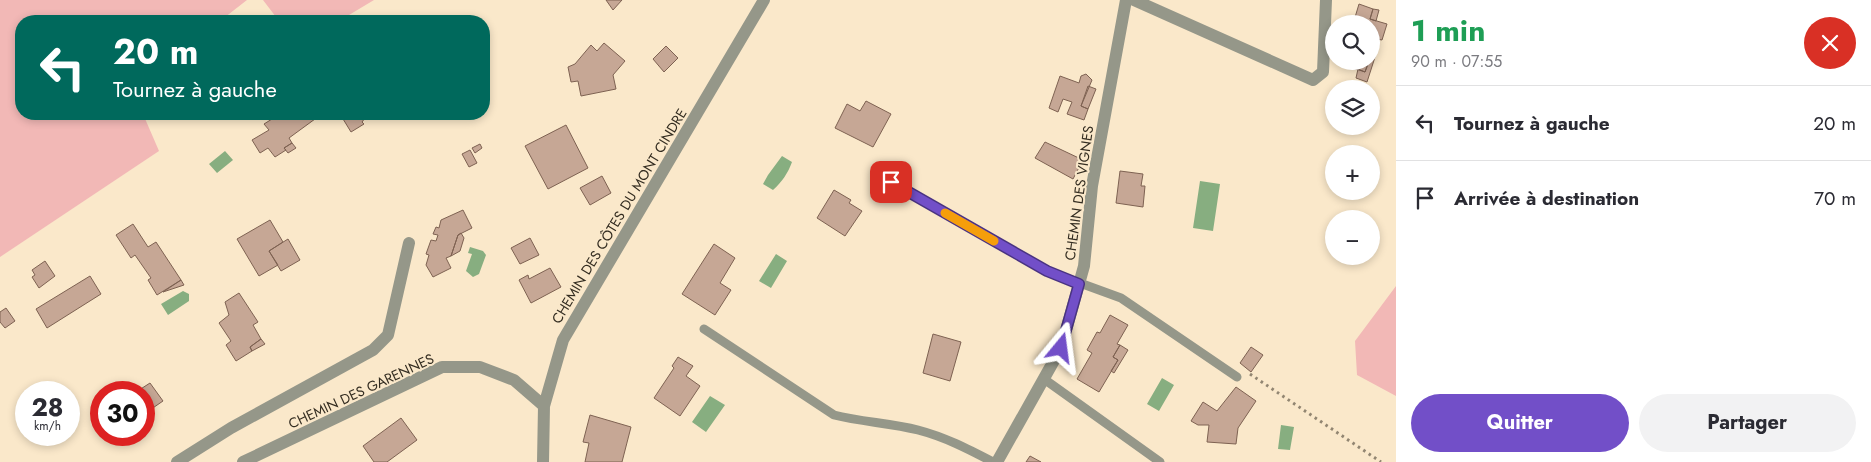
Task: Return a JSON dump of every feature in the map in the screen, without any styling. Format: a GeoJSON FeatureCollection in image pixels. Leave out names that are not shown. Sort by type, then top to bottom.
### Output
{"type":"FeatureCollection","features":[{"type":"Feature","properties":{"kind":"street","name":"CHEMIN DES CÔTES DU MONT CINDRE"},"geometry":{"type":"LineString","coordinates":[[543,462],[544,406],[563,340],[764,0]]}},
{"type":"Feature","properties":{"kind":"street","name":"CHEMIN DES VIGNES"},"geometry":{"type":"LineString","coordinates":[[998,462],[1061,348],[1084,266],[1092,186],[1126,0]]}},
{"type":"Feature","properties":{"kind":"street"},"geometry":{"type":"LineString","coordinates":[[1134,0],[1313,80],[1323,72],[1326,0]]}},
{"type":"Feature","properties":{"kind":"street"},"geometry":{"type":"LineString","coordinates":[[177,462],[231,428],[373,350],[388,335],[409,243]]}},
{"type":"Feature","properties":{"kind":"street","name":"CHEMIN DES GARENNES"},"geometry":{"type":"LineString","coordinates":[[243,462],[442,367],[480,367],[514,380],[544,406]]}},
{"type":"Feature","properties":{"kind":"lane"},"geometry":{"type":"LineString","coordinates":[[891,182],[1047,271],[1121,298],[1237,377]]}},
{"type":"Feature","properties":{"kind":"lane"},"geometry":{"type":"LineString","coordinates":[[704,329],[834,415],[859,421],[918,430],[952,441],[993,462]]}},
{"type":"Feature","properties":{"kind":"lane"},"geometry":{"type":"LineString","coordinates":[[1044,379],[1160,462]]}},
{"type":"Feature","properties":{"kind":"shaded area"},"geometry":{"type":"Polygon","coordinates":[[[0,0],[247,0],[228,15],[15,15],[15,120],[146,120],[159,151],[0,257],[0,0]]]}},
{"type":"Feature","properties":{"kind":"shaded area"},"geometry":{"type":"Polygon","coordinates":[[[263,0],[374,0],[349,15],[274,15],[263,0]]]}},
{"type":"Feature","properties":{"kind":"shaded area"},"geometry":{"type":"Polygon","coordinates":[[[225,151],[233,160],[217,173],[209,164],[225,151]]]}},
{"type":"Feature","properties":{"kind":"shaded area"},"geometry":{"type":"Polygon","coordinates":[[[782,156],[792,162],[789,170],[773,190],[763,184],[782,156]]]}},
{"type":"Feature","properties":{"kind":"shaded area"},"geometry":{"type":"Polygon","coordinates":[[[1200,181],[1220,184],[1213,231],[1193,228],[1200,181]]]}},
{"type":"Feature","properties":{"kind":"shaded area"},"geometry":{"type":"Polygon","coordinates":[[[470,247],[483,251],[486,255],[479,274],[473,277],[466,271],[472,254],[468,253],[470,247]]]}},
{"type":"Feature","properties":{"kind":"shaded area"},"geometry":{"type":"Polygon","coordinates":[[[776,254],[787,261],[771,288],[759,281],[776,254]]]}},
{"type":"Feature","properties":{"kind":"shaded area"},"geometry":{"type":"Polygon","coordinates":[[[1396,286],[1396,396],[1357,375],[1355,341],[1396,286]]]}},
{"type":"Feature","properties":{"kind":"shaded area"},"geometry":{"type":"Polygon","coordinates":[[[183,291],[189,294],[189,301],[168,315],[161,304],[183,291]]]}},
{"type":"Feature","properties":{"kind":"shaded area"},"geometry":{"type":"Polygon","coordinates":[[[1162,378],[1174,385],[1159,411],[1147,404],[1162,378]]]}},
{"type":"Feature","properties":{"kind":"shaded area"},"geometry":{"type":"Polygon","coordinates":[[[710,396],[725,405],[706,432],[692,422],[710,396]]]}},
{"type":"Feature","properties":{"kind":"shaded area"},"geometry":{"type":"Polygon","coordinates":[[[1281,425],[1294,427],[1290,450],[1278,449],[1281,425]]]}},
{"type":"Feature","properties":{"kind":"building"},"geometry":{"type":"Polygon","coordinates":[[[606,0],[622,0],[613,10],[606,0]]]}},
{"type":"Feature","properties":{"kind":"building"},"geometry":{"type":"Polygon","coordinates":[[[1359,4],[1373,9],[1371,15],[1356,15],[1359,4]]]}},
{"type":"Feature","properties":{"kind":"building"},"geometry":{"type":"Polygon","coordinates":[[[1373,9],[1379,10],[1378,15],[1371,15],[1373,9]]]}},
{"type":"Feature","properties":{"kind":"building"},"geometry":{"type":"Polygon","coordinates":[[[1380,22],[1387,24],[1382,40],[1380,40],[1380,22]]]}},
{"type":"Feature","properties":{"kind":"building"},"geometry":{"type":"Polygon","coordinates":[[[604,43],[625,61],[613,75],[616,89],[581,96],[578,81],[571,82],[568,67],[575,64],[591,45],[597,51],[604,43]]]}},
{"type":"Feature","properties":{"kind":"building"},"geometry":{"type":"Polygon","coordinates":[[[666,46],[678,58],[664,72],[653,59],[666,46]]]}},
{"type":"Feature","properties":{"kind":"building"},"geometry":{"type":"Polygon","coordinates":[[[1358,70],[1365,72],[1366,70],[1371,70],[1368,80],[1356,78],[1358,70]]]}},
{"type":"Feature","properties":{"kind":"building"},"geometry":{"type":"Polygon","coordinates":[[[1086,74],[1092,80],[1081,106],[1088,109],[1084,120],[1067,114],[1072,102],[1063,99],[1058,112],[1049,108],[1060,76],[1079,83],[1081,76],[1086,74]]]}},
{"type":"Feature","properties":{"kind":"building"},"geometry":{"type":"Polygon","coordinates":[[[1088,86],[1096,89],[1088,109],[1081,106],[1088,86]]]}},
{"type":"Feature","properties":{"kind":"building"},"geometry":{"type":"Polygon","coordinates":[[[866,101],[891,114],[873,147],[835,128],[847,104],[860,111],[866,101]]]}},
{"type":"Feature","properties":{"kind":"building"},"geometry":{"type":"Polygon","coordinates":[[[270,120],[314,120],[289,138],[292,143],[284,148],[286,150],[275,157],[268,148],[260,153],[252,140],[269,130],[264,124],[270,120]]]}},
{"type":"Feature","properties":{"kind":"building"},"geometry":{"type":"Polygon","coordinates":[[[344,120],[364,120],[362,122],[364,124],[351,132],[344,120]]]}},
{"type":"Feature","properties":{"kind":"building"},"geometry":{"type":"Polygon","coordinates":[[[566,125],[588,168],[548,189],[525,146],[566,125]]]}},
{"type":"Feature","properties":{"kind":"building"},"geometry":{"type":"Polygon","coordinates":[[[1045,142],[1083,160],[1073,179],[1035,158],[1045,142]]]}},
{"type":"Feature","properties":{"kind":"building"},"geometry":{"type":"Polygon","coordinates":[[[292,143],[296,148],[288,153],[284,148],[292,143]]]}},
{"type":"Feature","properties":{"kind":"building"},"geometry":{"type":"Polygon","coordinates":[[[480,144],[482,148],[475,153],[472,148],[480,144]]]}},
{"type":"Feature","properties":{"kind":"building"},"geometry":{"type":"Polygon","coordinates":[[[470,150],[477,163],[469,167],[462,154],[470,150]]]}},
{"type":"Feature","properties":{"kind":"building"},"geometry":{"type":"Polygon","coordinates":[[[1120,171],[1143,174],[1141,186],[1145,186],[1143,207],[1116,203],[1120,171]]]}},
{"type":"Feature","properties":{"kind":"building"},"geometry":{"type":"Polygon","coordinates":[[[602,176],[611,193],[590,205],[580,188],[602,176]]]}},
{"type":"Feature","properties":{"kind":"building"},"geometry":{"type":"Polygon","coordinates":[[[834,190],[851,200],[849,203],[862,211],[845,236],[817,218],[834,190]]]}},
{"type":"Feature","properties":{"kind":"building"},"geometry":{"type":"Polygon","coordinates":[[[463,210],[472,228],[458,235],[451,256],[446,258],[451,268],[433,277],[426,265],[429,255],[426,254],[431,240],[436,241],[438,235],[433,234],[436,227],[439,228],[441,220],[463,210]]]}},
{"type":"Feature","properties":{"kind":"building"},"geometry":{"type":"Polygon","coordinates":[[[270,220],[283,242],[269,251],[278,265],[259,276],[237,239],[270,220]]]}},
{"type":"Feature","properties":{"kind":"building"},"geometry":{"type":"Polygon","coordinates":[[[133,224],[148,247],[156,242],[181,280],[157,295],[148,280],[151,278],[135,255],[131,258],[116,235],[133,224]]]}},
{"type":"Feature","properties":{"kind":"building"},"geometry":{"type":"Polygon","coordinates":[[[461,233],[464,238],[460,251],[451,256],[458,235],[461,233]]]}},
{"type":"Feature","properties":{"kind":"building"},"geometry":{"type":"Polygon","coordinates":[[[530,238],[539,255],[520,264],[511,248],[530,238]]]}},
{"type":"Feature","properties":{"kind":"building"},"geometry":{"type":"Polygon","coordinates":[[[288,239],[300,260],[281,271],[269,251],[288,239]]]}},
{"type":"Feature","properties":{"kind":"building"},"geometry":{"type":"Polygon","coordinates":[[[714,244],[735,258],[720,283],[731,290],[715,315],[682,294],[714,244]]]}},
{"type":"Feature","properties":{"kind":"building"},"geometry":{"type":"Polygon","coordinates":[[[45,261],[55,276],[39,288],[32,277],[35,275],[32,270],[45,261]]]}},
{"type":"Feature","properties":{"kind":"building"},"geometry":{"type":"Polygon","coordinates":[[[550,268],[561,287],[531,303],[519,280],[528,275],[529,279],[550,268]]]}},
{"type":"Feature","properties":{"kind":"building"},"geometry":{"type":"Polygon","coordinates":[[[90,276],[101,294],[47,328],[36,309],[90,276]]]}},
{"type":"Feature","properties":{"kind":"building"},"geometry":{"type":"Polygon","coordinates":[[[181,280],[184,285],[163,292],[181,280]]]}},
{"type":"Feature","properties":{"kind":"building"},"geometry":{"type":"Polygon","coordinates":[[[239,293],[258,322],[253,325],[261,339],[250,347],[252,351],[236,361],[226,345],[231,341],[219,323],[229,315],[225,302],[239,293]]]}},
{"type":"Feature","properties":{"kind":"building"},"geometry":{"type":"Polygon","coordinates":[[[6,308],[15,321],[5,328],[0,322],[0,312],[6,308]]]}},
{"type":"Feature","properties":{"kind":"building"},"geometry":{"type":"Polygon","coordinates":[[[1110,315],[1128,325],[1117,344],[1120,345],[1113,357],[1118,360],[1099,392],[1077,379],[1092,353],[1087,350],[1097,332],[1100,333],[1110,315]]]}},
{"type":"Feature","properties":{"kind":"building"},"geometry":{"type":"Polygon","coordinates":[[[933,334],[961,342],[950,381],[923,373],[933,334]]]}},
{"type":"Feature","properties":{"kind":"building"},"geometry":{"type":"Polygon","coordinates":[[[261,339],[265,344],[252,351],[250,347],[261,339]]]}},
{"type":"Feature","properties":{"kind":"building"},"geometry":{"type":"Polygon","coordinates":[[[1120,345],[1128,350],[1114,373],[1111,371],[1118,360],[1113,357],[1120,345]]]}},
{"type":"Feature","properties":{"kind":"building"},"geometry":{"type":"Polygon","coordinates":[[[1251,347],[1263,355],[1251,372],[1240,363],[1251,347]]]}},
{"type":"Feature","properties":{"kind":"building"},"geometry":{"type":"Polygon","coordinates":[[[678,357],[693,366],[686,376],[700,386],[680,416],[654,398],[674,368],[672,366],[678,357]]]}},
{"type":"Feature","properties":{"kind":"building"},"geometry":{"type":"Polygon","coordinates":[[[1236,387],[1256,401],[1238,428],[1236,444],[1207,442],[1209,425],[1198,425],[1191,421],[1203,402],[1217,411],[1236,387]]]}},
{"type":"Feature","properties":{"kind":"building"},"geometry":{"type":"Polygon","coordinates":[[[155,390],[163,401],[155,406],[155,390]]]}},
{"type":"Feature","properties":{"kind":"building"},"geometry":{"type":"Polygon","coordinates":[[[590,415],[631,427],[622,462],[585,462],[589,443],[583,442],[590,415]]]}},
{"type":"Feature","properties":{"kind":"building"},"geometry":{"type":"Polygon","coordinates":[[[401,418],[417,440],[387,462],[374,462],[363,446],[401,418]]]}},
{"type":"Feature","properties":{"kind":"building"},"geometry":{"type":"Polygon","coordinates":[[[1030,456],[1041,462],[1026,462],[1030,456]]]}},
{"type":"Feature","properties":{"kind":"slow traffic"},"geometry":{"type":"LineString","coordinates":[[945,213],[994,241]]}},
{"type":"Feature","properties":{"kind":"route"},"geometry":{"type":"LineString","coordinates":[[891,182],[1047,271],[1079,284],[1061,348]]}}]}
